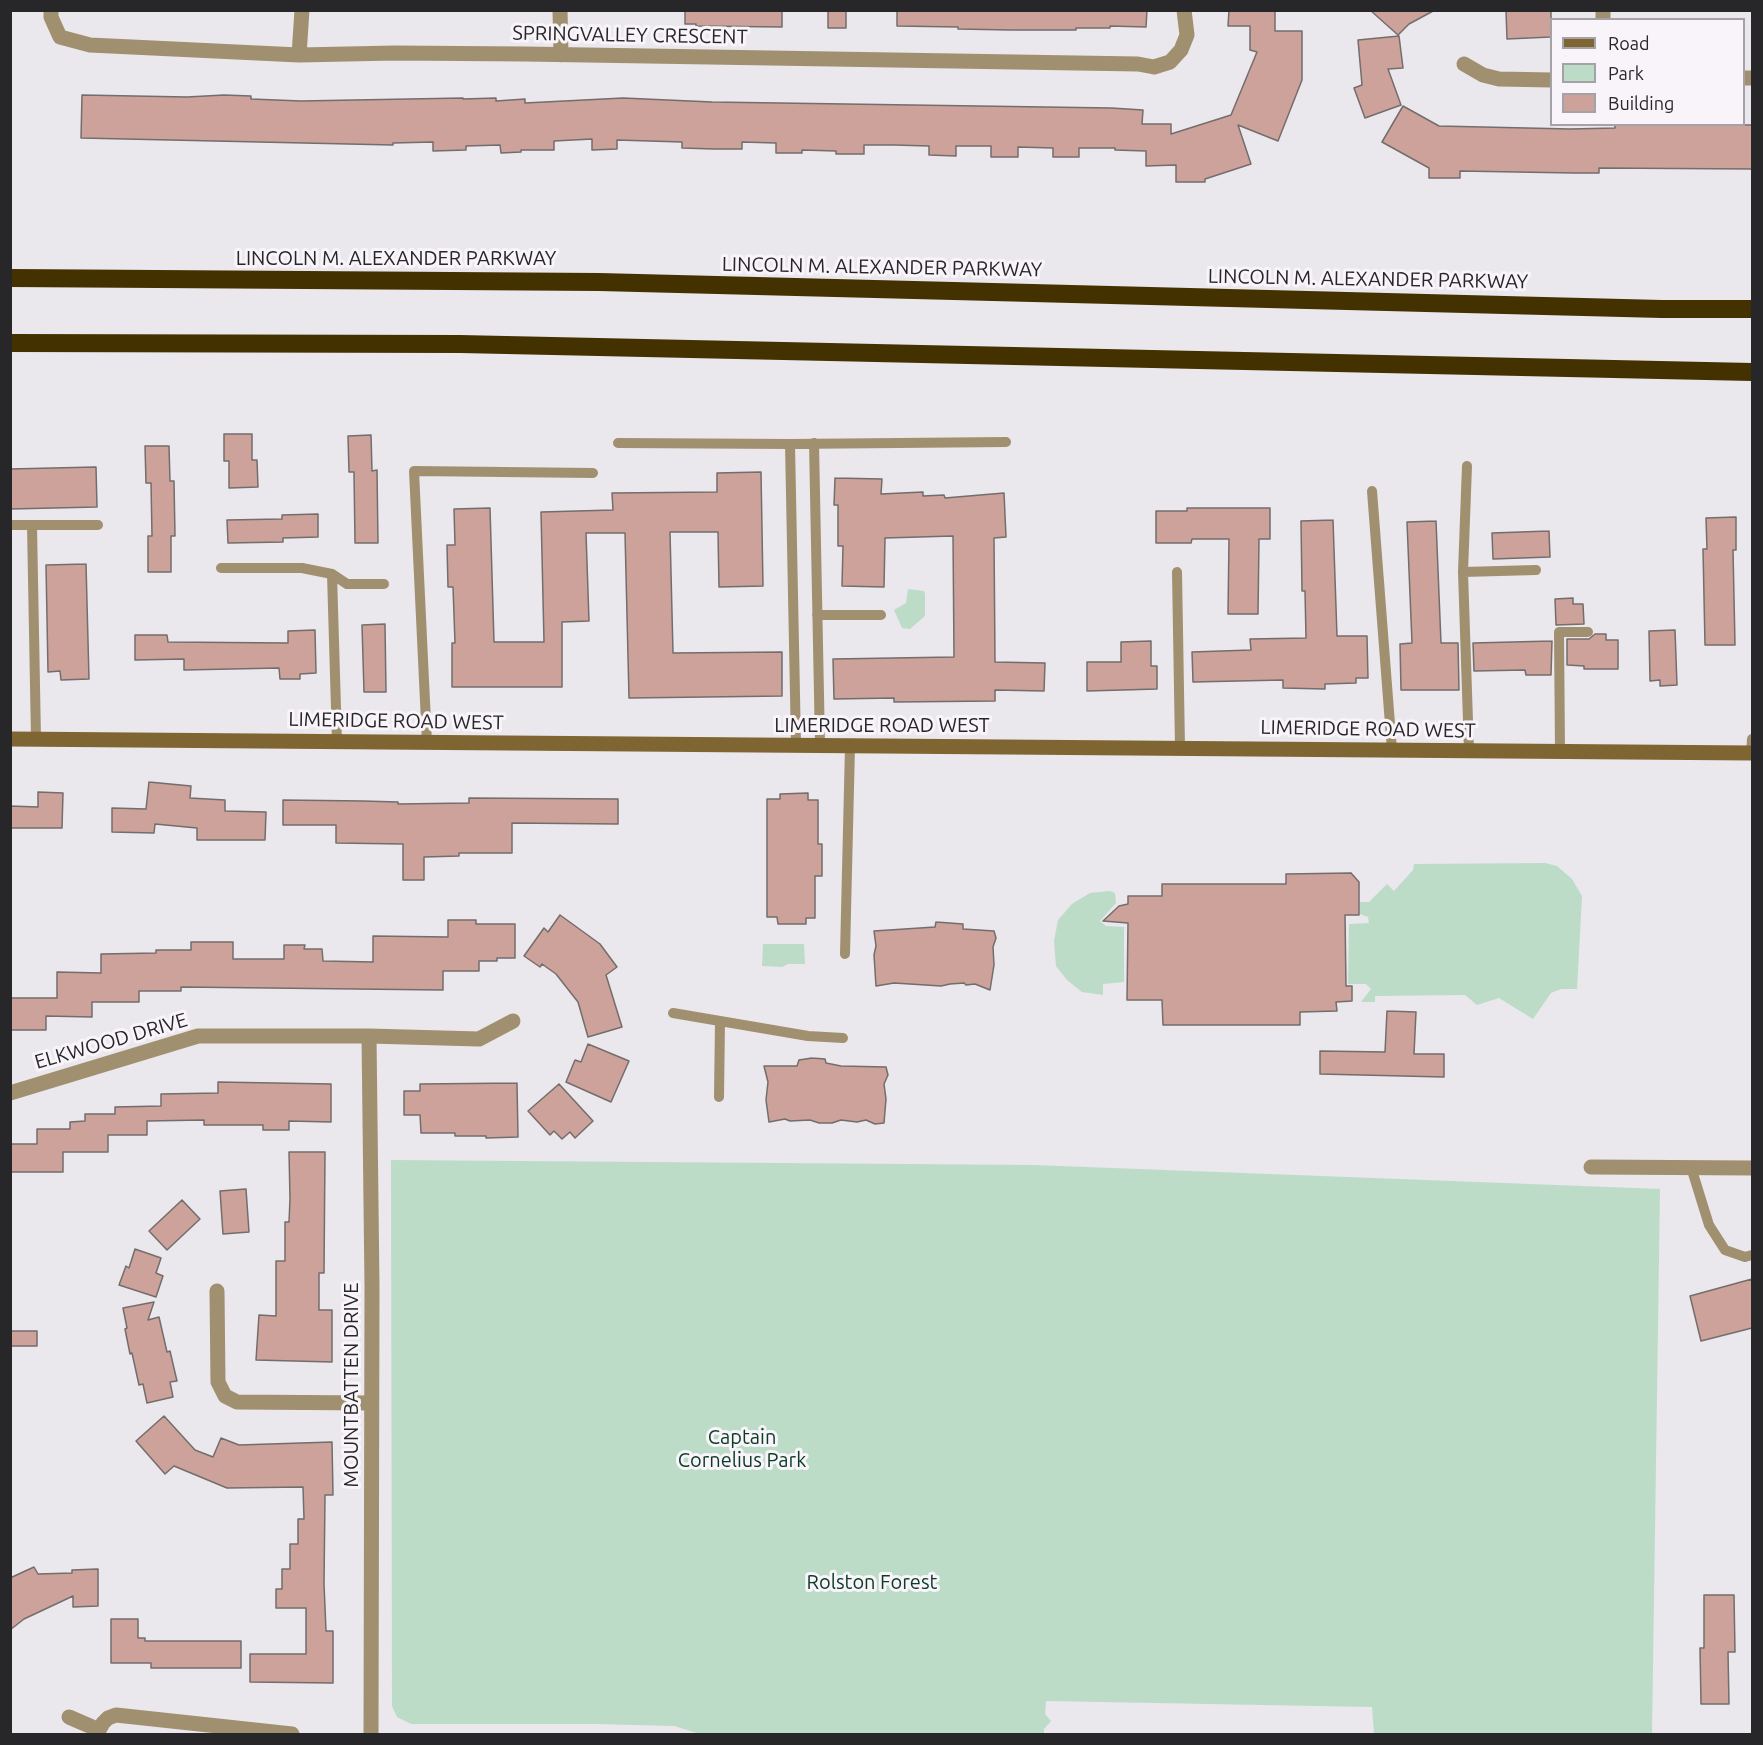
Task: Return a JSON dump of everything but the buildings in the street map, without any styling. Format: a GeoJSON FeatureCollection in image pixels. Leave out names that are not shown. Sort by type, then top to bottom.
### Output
{"type":"FeatureCollection","features":[{"type":"Feature","properties":{"kind":"highway","name":"LINCOLN M. ALEXANDER PARKWAY"},"geometry":{"type":"LineString","coordinates":[[10,278],[599,282],[1662,309],[1752,309]]}},
{"type":"Feature","properties":{"kind":"highway"},"geometry":{"type":"LineString","coordinates":[[10,343],[460,344],[1752,372]]}},
{"type":"Feature","properties":{"kind":"street","name":"SPRINGVALLEY CRESCENT"},"geometry":{"type":"LineString","coordinates":[[51,10],[51,17],[60,37],[90,45],[299,55],[395,53],[561,55],[1138,64],[1154,67],[1170,62],[1181,50],[1187,35],[1184,10]]}},
{"type":"Feature","properties":{"kind":"street"},"geometry":{"type":"LineString","coordinates":[[299,55],[302,10]]}},
{"type":"Feature","properties":{"kind":"street"},"geometry":{"type":"LineString","coordinates":[[560,10],[561,55]]}},
{"type":"Feature","properties":{"kind":"street"},"geometry":{"type":"LineString","coordinates":[[1464,64],[1483,75],[1499,79],[1550,80]]}},
{"type":"Feature","properties":{"kind":"street","name":"LIMERIDGE ROAD WEST"},"geometry":{"type":"LineString","coordinates":[[10,739],[1469,751],[1752,749]]}},
{"type":"Feature","properties":{"kind":"street","name":"ELKWOOD DRIVE"},"geometry":{"type":"LineString","coordinates":[[10,1093],[198,1036],[369,1036],[479,1039],[513,1021]]}},
{"type":"Feature","properties":{"kind":"street","name":"MOUNTBATTEN DRIVE"},"geometry":{"type":"LineString","coordinates":[[369,1036],[372,1287],[371,1734]]}},
{"type":"Feature","properties":{"kind":"street"},"geometry":{"type":"LineString","coordinates":[[1591,1167],[1752,1168]]}},
{"type":"Feature","properties":{"kind":"street"},"geometry":{"type":"LineString","coordinates":[[217,1291],[218,1382],[225,1396],[237,1402],[371,1403]]}},
{"type":"Feature","properties":{"kind":"street"},"geometry":{"type":"LineString","coordinates":[[69,1717],[98,1732],[108,1718],[116,1715],[292,1734]]}},
{"type":"Feature","properties":{"kind":"lane"},"geometry":{"type":"LineString","coordinates":[[618,443],[1006,442]]}},
{"type":"Feature","properties":{"kind":"lane"},"geometry":{"type":"LineString","coordinates":[[814,443],[820,746]]}},
{"type":"Feature","properties":{"kind":"lane"},"geometry":{"type":"LineString","coordinates":[[790,444],[796,745]]}},
{"type":"Feature","properties":{"kind":"lane"},"geometry":{"type":"LineString","coordinates":[[1467,466],[1463,572],[1469,751]]}},
{"type":"Feature","properties":{"kind":"lane"},"geometry":{"type":"LineString","coordinates":[[427,743],[414,471],[593,473]]}},
{"type":"Feature","properties":{"kind":"lane"},"geometry":{"type":"LineString","coordinates":[[1372,491],[1392,750]]}},
{"type":"Feature","properties":{"kind":"lane"},"geometry":{"type":"LineString","coordinates":[[10,525],[98,525]]}},
{"type":"Feature","properties":{"kind":"lane"},"geometry":{"type":"LineString","coordinates":[[32,525],[36,740]]}},
{"type":"Feature","properties":{"kind":"lane"},"geometry":{"type":"LineString","coordinates":[[221,568],[302,568],[332,574],[347,584],[384,584]]}},
{"type":"Feature","properties":{"kind":"lane"},"geometry":{"type":"LineString","coordinates":[[1463,572],[1536,570]]}},
{"type":"Feature","properties":{"kind":"lane"},"geometry":{"type":"LineString","coordinates":[[1177,572],[1180,748]]}},
{"type":"Feature","properties":{"kind":"lane"},"geometry":{"type":"LineString","coordinates":[[332,574],[336,742]]}},
{"type":"Feature","properties":{"kind":"lane"},"geometry":{"type":"LineString","coordinates":[[818,615],[880,615]]}},
{"type":"Feature","properties":{"kind":"lane"},"geometry":{"type":"LineString","coordinates":[[1560,751],[1559,632],[1588,632]]}},
{"type":"Feature","properties":{"kind":"lane"},"geometry":{"type":"LineString","coordinates":[[845,954],[850,746]]}},
{"type":"Feature","properties":{"kind":"lane"},"geometry":{"type":"LineString","coordinates":[[673,1013],[808,1036],[843,1038]]}},
{"type":"Feature","properties":{"kind":"lane"},"geometry":{"type":"LineString","coordinates":[[719,1097],[720,1021]]}},
{"type":"Feature","properties":{"kind":"lane"},"geometry":{"type":"LineString","coordinates":[[1691,1167],[1709,1225],[1725,1250],[1745,1257],[1752,1255]]}},
{"type":"Feature","properties":{"kind":"green space"},"geometry":{"type":"Polygon","coordinates":[[[908,589],[924,591],[925,594],[925,616],[910,629],[902,628],[894,610],[906,603],[908,589]]]}},
{"type":"Feature","properties":{"kind":"green space"},"geometry":{"type":"Polygon","coordinates":[[[1545,863],[1557,866],[1572,879],[1582,896],[1577,989],[1561,989],[1551,993],[1533,1019],[1499,998],[1477,1005],[1465,995],[1375,996],[1375,1002],[1361,1002],[1371,989],[1366,984],[1348,984],[1349,924],[1369,923],[1368,917],[1360,914],[1360,902],[1369,902],[1387,884],[1394,891],[1413,870],[1414,864],[1545,863]]]}},
{"type":"Feature","properties":{"kind":"green space"},"geometry":{"type":"Polygon","coordinates":[[[1110,891],[1115,893],[1116,903],[1100,921],[1106,926],[1124,927],[1124,982],[1103,984],[1103,995],[1082,992],[1067,980],[1056,966],[1054,941],[1058,920],[1072,904],[1090,893],[1110,891]]]}},
{"type":"Feature","properties":{"kind":"green space"},"geometry":{"type":"Polygon","coordinates":[[[763,944],[804,944],[805,964],[788,964],[782,967],[762,966],[763,944]]]}},
{"type":"Feature","properties":{"kind":"green space","name":"Captain Cornelius Park"},"geometry":{"type":"Polygon","coordinates":[[[391,1160],[1034,1165],[1660,1189],[1652,1734],[1374,1734],[1372,1707],[1046,1701],[1045,1714],[1051,1721],[1044,1729],[1044,1734],[700,1734],[674,1726],[411,1724],[397,1717],[392,1706],[391,1160]]]}},
{"type":"Feature","properties":{"kind":"park label","name":"Rolston Forest"},"geometry":{"type":"Point","coordinates":[872,1582]}}]}
